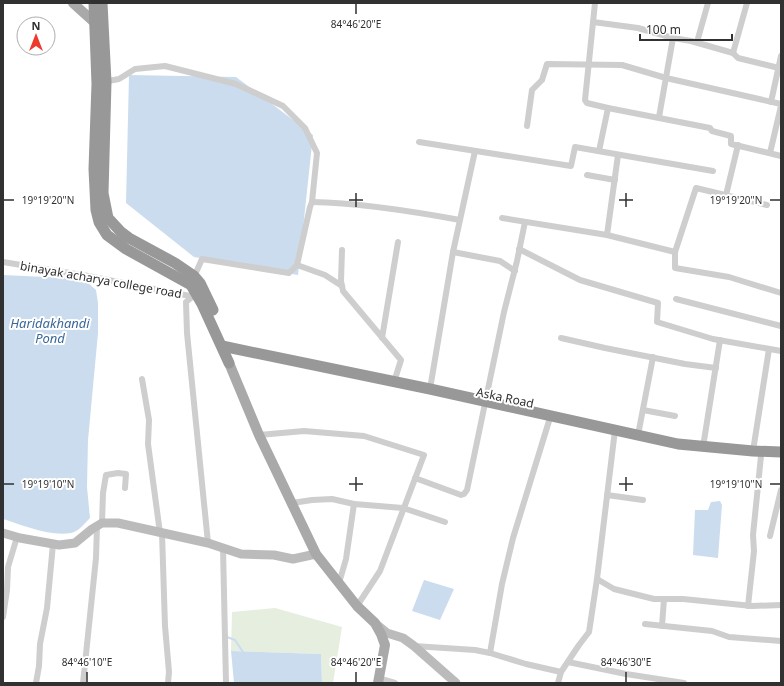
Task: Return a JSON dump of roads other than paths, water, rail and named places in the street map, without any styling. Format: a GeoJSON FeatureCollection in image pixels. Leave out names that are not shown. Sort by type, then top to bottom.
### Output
{"type":"FeatureCollection","features":[{"type":"Feature","properties":{"kind":"highway"},"geometry":{"type":"LineString","coordinates":[[94,3],[94,22],[101,83]]}},
{"type":"Feature","properties":{"kind":"highway"},"geometry":{"type":"LineString","coordinates":[[102,3],[101,83],[103,193],[108,218],[129,238],[175,264],[194,290],[227,353]]}},
{"type":"Feature","properties":{"kind":"highway"},"geometry":{"type":"LineString","coordinates":[[194,290],[200,283],[227,353]]}},
{"type":"Feature","properties":{"kind":"highway"},"geometry":{"type":"LineString","coordinates":[[227,353],[430,389],[485,405],[678,444],[757,453],[781,452]]}},
{"type":"Feature","properties":{"kind":"highway","name":"Aska Road"},"geometry":{"type":"LineString","coordinates":[[227,353],[485,405],[549,420],[615,432],[681,449],[757,453],[781,456]]}},
{"type":"Feature","properties":{"kind":"main road"},"geometry":{"type":"LineString","coordinates":[[74,3],[94,22]]}},
{"type":"Feature","properties":{"kind":"main road"},"geometry":{"type":"LineString","coordinates":[[227,353],[259,435],[316,554],[357,606],[375,623],[382,634],[385,645],[378,680]]}},
{"type":"Feature","properties":{"kind":"street"},"geometry":{"type":"LineString","coordinates":[[595,3],[585,100],[587,103],[710,128],[712,131],[731,136],[731,144],[781,156]]}},
{"type":"Feature","properties":{"kind":"street"},"geometry":{"type":"LineString","coordinates":[[697,42],[708,3]]}},
{"type":"Feature","properties":{"kind":"street"},"geometry":{"type":"LineString","coordinates":[[733,53],[747,3]]}},
{"type":"Feature","properties":{"kind":"street"},"geometry":{"type":"LineString","coordinates":[[593,22],[638,28],[673,38],[697,42],[733,53],[738,58],[778,68]]}},
{"type":"Feature","properties":{"kind":"street"},"geometry":{"type":"LineString","coordinates":[[659,117],[673,38]]}},
{"type":"Feature","properties":{"kind":"street"},"geometry":{"type":"LineString","coordinates":[[771,102],[781,56]]}},
{"type":"Feature","properties":{"kind":"street"},"geometry":{"type":"LineString","coordinates":[[527,126],[532,90],[542,80],[547,64],[622,65],[666,78],[781,105],[770,154]]}},
{"type":"Feature","properties":{"kind":"street"},"geometry":{"type":"LineString","coordinates":[[101,83],[119,79],[135,69],[165,66],[236,84],[283,106],[306,128],[317,153],[312,202],[297,265],[289,273],[202,259],[194,290],[186,302],[187,333],[208,543]]}},
{"type":"Feature","properties":{"kind":"street"},"geometry":{"type":"LineString","coordinates":[[599,151],[608,108]]}},
{"type":"Feature","properties":{"kind":"street"},"geometry":{"type":"LineString","coordinates":[[419,142],[570,166],[575,147],[713,171]]}},
{"type":"Feature","properties":{"kind":"street"},"geometry":{"type":"LineString","coordinates":[[726,195],[738,145]]}},
{"type":"Feature","properties":{"kind":"street"},"geometry":{"type":"LineString","coordinates":[[430,389],[453,252],[475,151]]}},
{"type":"Feature","properties":{"kind":"street"},"geometry":{"type":"LineString","coordinates":[[607,235],[618,155]]}},
{"type":"Feature","properties":{"kind":"street"},"geometry":{"type":"LineString","coordinates":[[587,175],[615,180]]}},
{"type":"Feature","properties":{"kind":"street"},"geometry":{"type":"LineString","coordinates":[[768,205],[696,188],[675,252],[675,268],[729,277],[781,293]]}},
{"type":"Feature","properties":{"kind":"street"},"geometry":{"type":"LineString","coordinates":[[312,202],[334,202],[417,212],[460,220]]}},
{"type":"Feature","properties":{"kind":"street"},"geometry":{"type":"LineString","coordinates":[[502,218],[607,235],[675,252]]}},
{"type":"Feature","properties":{"kind":"street"},"geometry":{"type":"LineString","coordinates":[[415,478],[461,495],[467,490],[504,312],[525,222]]}},
{"type":"Feature","properties":{"kind":"street"},"geometry":{"type":"LineString","coordinates":[[382,338],[398,242]]}},
{"type":"Feature","properties":{"kind":"street"},"geometry":{"type":"LineString","coordinates":[[519,249],[580,280],[658,303],[657,322],[720,340],[781,351]]}},
{"type":"Feature","properties":{"kind":"street"},"geometry":{"type":"LineString","coordinates":[[342,250],[341,281],[343,291],[401,360],[394,382]]}},
{"type":"Feature","properties":{"kind":"street"},"geometry":{"type":"LineString","coordinates":[[453,252],[500,261],[514,271]]}},
{"type":"Feature","properties":{"kind":"street","name":"binayak acharya college road"},"geometry":{"type":"LineString","coordinates":[[3,262],[96,278],[194,290]]}},
{"type":"Feature","properties":{"kind":"street"},"geometry":{"type":"LineString","coordinates":[[297,265],[324,275],[342,286]]}},
{"type":"Feature","properties":{"kind":"street"},"geometry":{"type":"LineString","coordinates":[[676,299],[781,326]]}},
{"type":"Feature","properties":{"kind":"street"},"geometry":{"type":"LineString","coordinates":[[561,338],[690,365],[716,368]]}},
{"type":"Feature","properties":{"kind":"street"},"geometry":{"type":"LineString","coordinates":[[703,447],[720,340]]}},
{"type":"Feature","properties":{"kind":"street"},"geometry":{"type":"LineString","coordinates":[[748,606],[754,552],[753,534],[757,453],[769,349]]}},
{"type":"Feature","properties":{"kind":"street"},"geometry":{"type":"LineString","coordinates":[[638,435],[653,357]]}},
{"type":"Feature","properties":{"kind":"street"},"geometry":{"type":"LineString","coordinates":[[142,378],[149,420],[148,444],[161,533],[165,626],[169,672],[168,683]]}},
{"type":"Feature","properties":{"kind":"street"},"geometry":{"type":"LineString","coordinates":[[643,410],[675,416]]}},
{"type":"Feature","properties":{"kind":"street"},"geometry":{"type":"LineString","coordinates":[[490,653],[502,584],[549,420]]}},
{"type":"Feature","properties":{"kind":"street"},"geometry":{"type":"LineString","coordinates":[[259,435],[304,431],[364,436],[424,455],[380,571],[357,606]]}},
{"type":"Feature","properties":{"kind":"street"},"geometry":{"type":"LineString","coordinates":[[558,683],[561,672],[589,632],[615,432]]}},
{"type":"Feature","properties":{"kind":"street"},"geometry":{"type":"LineString","coordinates":[[83,683],[106,475],[118,473],[126,474],[125,488]]}},
{"type":"Feature","properties":{"kind":"street"},"geometry":{"type":"LineString","coordinates":[[770,536],[781,490]]}},
{"type":"Feature","properties":{"kind":"street"},"geometry":{"type":"LineString","coordinates":[[607,495],[643,500]]}},
{"type":"Feature","properties":{"kind":"street"},"geometry":{"type":"LineString","coordinates":[[292,503],[332,499],[354,504],[403,508],[445,522]]}},
{"type":"Feature","properties":{"kind":"street"},"geometry":{"type":"LineString","coordinates":[[339,583],[346,559],[354,504]]}},
{"type":"Feature","properties":{"kind":"street"},"geometry":{"type":"LineString","coordinates":[[3,533],[60,545],[75,543],[100,524],[118,523],[208,543],[241,554],[274,555],[293,559],[316,554]]}},
{"type":"Feature","properties":{"kind":"street"},"geometry":{"type":"LineString","coordinates":[[3,614],[7,590],[5,566],[17,537]]}},
{"type":"Feature","properties":{"kind":"street"},"geometry":{"type":"LineString","coordinates":[[36,683],[53,544]]}},
{"type":"Feature","properties":{"kind":"street"},"geometry":{"type":"LineString","coordinates":[[223,548],[226,683]]}},
{"type":"Feature","properties":{"kind":"street"},"geometry":{"type":"LineString","coordinates":[[597,579],[614,589],[654,599],[683,599],[748,606],[781,605]]}},
{"type":"Feature","properties":{"kind":"street"},"geometry":{"type":"LineString","coordinates":[[662,626],[664,599]]}},
{"type":"Feature","properties":{"kind":"street"},"geometry":{"type":"LineString","coordinates":[[375,623],[387,633],[403,638],[414,646],[456,683]]}},
{"type":"Feature","properties":{"kind":"street"},"geometry":{"type":"LineString","coordinates":[[645,624],[712,631],[729,637],[781,640]]}},
{"type":"Feature","properties":{"kind":"street"},"geometry":{"type":"LineString","coordinates":[[414,646],[475,650],[561,672]]}},
{"type":"Feature","properties":{"kind":"street"},"geometry":{"type":"LineString","coordinates":[[568,662],[667,682],[684,683]]}},
{"type":"Feature","properties":{"kind":"street"},"geometry":{"type":"LineString","coordinates":[[378,680],[395,683]]}},
{"type":"Feature","properties":{"kind":"water"},"geometry":{"type":"Polygon","coordinates":[[[129,75],[236,77],[313,135],[298,275],[194,257],[126,203],[129,75]]]}},
{"type":"Feature","properties":{"kind":"water","name":"Haridakhandi Pond"},"geometry":{"type":"Polygon","coordinates":[[[3,275],[67,278],[88,283],[96,290],[98,303],[98,333],[88,440],[87,487],[90,518],[79,529],[71,533],[63,534],[46,532],[3,519],[3,275]]]}},
{"type":"Feature","properties":{"kind":"water"},"geometry":{"type":"Polygon","coordinates":[[[720,501],[722,505],[718,558],[693,555],[695,510],[708,510],[711,502],[720,501]]]}},
{"type":"Feature","properties":{"kind":"water"},"geometry":{"type":"Polygon","coordinates":[[[424,580],[454,589],[440,620],[412,611],[424,580]]]}},
{"type":"Feature","properties":{"kind":"water"},"geometry":{"type":"Polygon","coordinates":[[[231,651],[321,654],[322,683],[234,683],[231,651]]]}},
{"type":"Feature","properties":{"kind":"waterway"},"geometry":{"type":"LineString","coordinates":[[227,637],[235,640],[243,652]]}}]}
